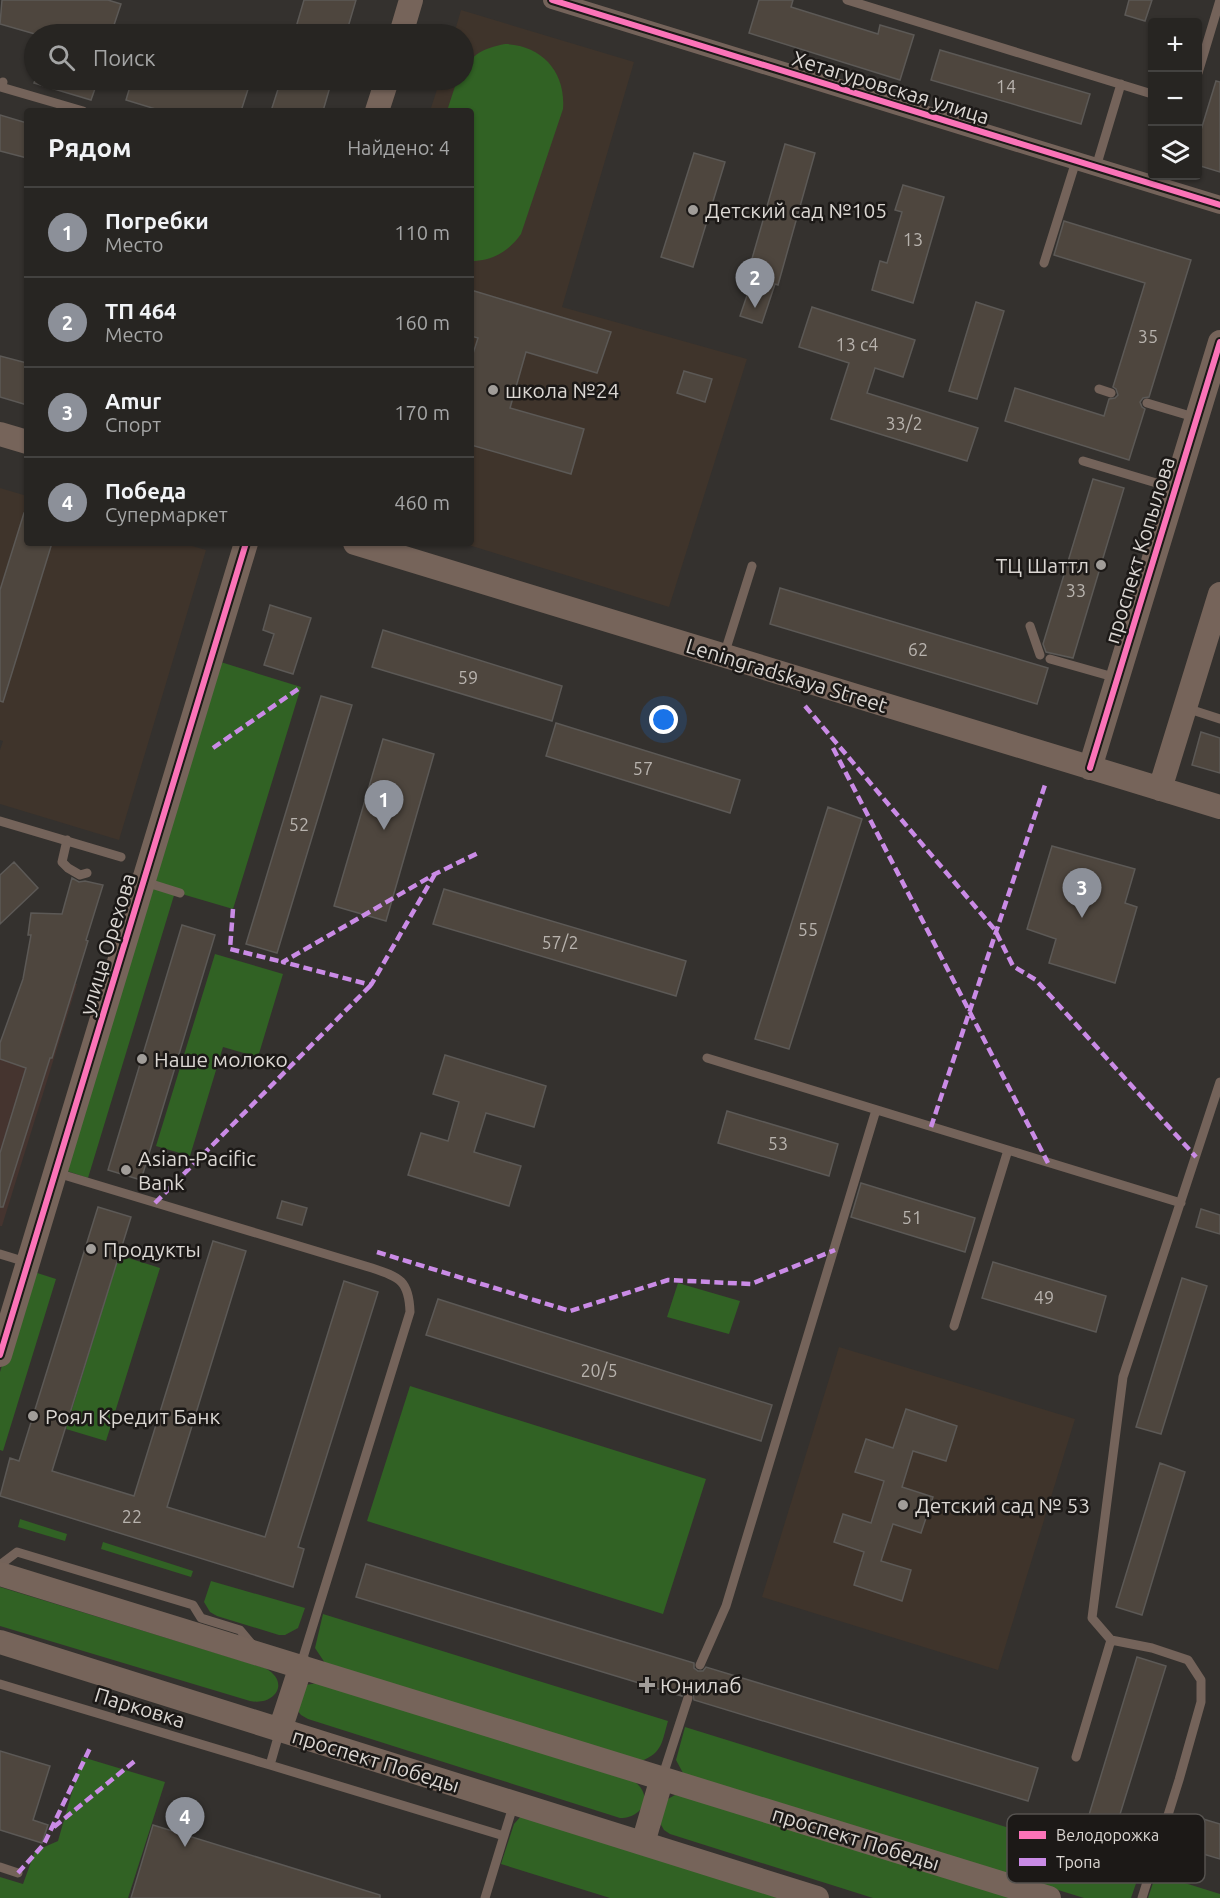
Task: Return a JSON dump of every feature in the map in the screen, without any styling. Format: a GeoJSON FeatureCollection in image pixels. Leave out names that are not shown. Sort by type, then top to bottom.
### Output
{"type":"FeatureCollection","features":[{"type":"Feature","properties":{"kind":"main road"},"geometry":{"type":"LineString","coordinates":[[404,24],[411,0]]}},
{"type":"Feature","properties":{"kind":"main road"},"geometry":{"type":"LineString","coordinates":[[379,108],[384,90]]}},
{"type":"Feature","properties":{"kind":"main road","name":"проспект Копылова"},"geometry":{"type":"LineString","coordinates":[[1090,768],[1220,342]]}},
{"type":"Feature","properties":{"kind":"main road"},"geometry":{"type":"LineString","coordinates":[[0,434],[24,441]]}},
{"type":"Feature","properties":{"kind":"main road","name":"улица Орехова"},"geometry":{"type":"LineString","coordinates":[[0,1354],[245,546]]}},
{"type":"Feature","properties":{"kind":"main road","name":"Leningradskaya Street"},"geometry":{"type":"LineString","coordinates":[[365,546],[1220,807]]}},
{"type":"Feature","properties":{"kind":"main road"},"geometry":{"type":"LineString","coordinates":[[1160,789],[1220,594]]}},
{"type":"Feature","properties":{"kind":"main road","name":"проспект Победы"},"geometry":{"type":"LineString","coordinates":[[0,1574],[1049,1898]]}},
{"type":"Feature","properties":{"kind":"main road","name":"проспект Победы"},"geometry":{"type":"LineString","coordinates":[[0,1642],[817,1898]]}},
{"type":"Feature","properties":{"kind":"main road","name":"проспект Победы"},"geometry":{"type":"LineString","coordinates":[[280,1730],[301,1666]]}},
{"type":"Feature","properties":{"kind":"main road"},"geometry":{"type":"LineString","coordinates":[[643,1843],[662,1778]]}},
{"type":"Feature","properties":{"kind":"street","name":"Хетагуровская улица"},"geometry":{"type":"LineString","coordinates":[[552,0],[1096,167],[1165,182],[1220,205]]}},
{"type":"Feature","properties":{"kind":"lane"},"geometry":{"type":"LineString","coordinates":[[847,0],[1148,92]]}},
{"type":"Feature","properties":{"kind":"lane"},"geometry":{"type":"LineString","coordinates":[[1197,72],[1220,0]]}},
{"type":"Feature","properties":{"kind":"lane"},"geometry":{"type":"LineString","coordinates":[[1096,167],[1121,84]]}},
{"type":"Feature","properties":{"kind":"lane"},"geometry":{"type":"LineString","coordinates":[[1,86],[73,108]]}},
{"type":"Feature","properties":{"kind":"lane"},"geometry":{"type":"LineString","coordinates":[[1044,263],[1076,161]]}},
{"type":"Feature","properties":{"kind":"lane"},"geometry":{"type":"LineString","coordinates":[[1099,389],[1111,393]]}},
{"type":"Feature","properties":{"kind":"lane"},"geometry":{"type":"LineString","coordinates":[[1147,403],[1197,418]]}},
{"type":"Feature","properties":{"kind":"lane"},"geometry":{"type":"LineString","coordinates":[[1083,461],[1175,489]]}},
{"type":"Feature","properties":{"kind":"lane"},"geometry":{"type":"LineString","coordinates":[[724,656],[752,566]]}},
{"type":"Feature","properties":{"kind":"lane"},"geometry":{"type":"LineString","coordinates":[[1030,626],[1040,655]]}},
{"type":"Feature","properties":{"kind":"lane"},"geometry":{"type":"LineString","coordinates":[[1050,659],[1117,678]]}},
{"type":"Feature","properties":{"kind":"lane"},"geometry":{"type":"LineString","coordinates":[[1186,708],[1220,719]]}},
{"type":"Feature","properties":{"kind":"lane"},"geometry":{"type":"LineString","coordinates":[[0,821],[121,857]]}},
{"type":"Feature","properties":{"kind":"lane"},"geometry":{"type":"LineString","coordinates":[[67,840],[62,862],[80,875],[87,873]]}},
{"type":"Feature","properties":{"kind":"lane"},"geometry":{"type":"LineString","coordinates":[[144,882],[180,893]]}},
{"type":"Feature","properties":{"kind":"lane"},"geometry":{"type":"LineString","coordinates":[[707,1058],[1181,1203]]}},
{"type":"Feature","properties":{"kind":"lane"},"geometry":{"type":"LineString","coordinates":[[1168,1814],[1201,1702],[1201,1680],[1188,1660],[1152,1648],[1111,1640],[1092,1618],[1123,1377],[1220,1082]]}},
{"type":"Feature","properties":{"kind":"lane"},"geometry":{"type":"LineString","coordinates":[[700,1665],[726,1606],[876,1110]]}},
{"type":"Feature","properties":{"kind":"lane"},"geometry":{"type":"LineString","coordinates":[[954,1326],[1008,1150]]}},
{"type":"Feature","properties":{"kind":"lane"},"geometry":{"type":"LineString","coordinates":[[55,1173],[372,1268],[404,1282],[409,1295],[410,1312],[301,1666]]}},
{"type":"Feature","properties":{"kind":"lane"},"geometry":{"type":"LineString","coordinates":[[0,1254],[28,1262]]}},
{"type":"Feature","properties":{"kind":"lane"},"geometry":{"type":"LineString","coordinates":[[0,1565],[17,1552],[193,1605],[201,1618],[240,1630],[260,1654]]}},
{"type":"Feature","properties":{"kind":"lane"},"geometry":{"type":"LineString","coordinates":[[1076,1757],[1111,1640]]}},
{"type":"Feature","properties":{"kind":"lane","name":"Парковка"},"geometry":{"type":"LineString","coordinates":[[0,1684],[504,1836]]}},
{"type":"Feature","properties":{"kind":"lane"},"geometry":{"type":"LineString","coordinates":[[662,1778],[688,1698]]}},
{"type":"Feature","properties":{"kind":"lane"},"geometry":{"type":"LineString","coordinates":[[270,1764],[280,1730]]}},
{"type":"Feature","properties":{"kind":"lane"},"geometry":{"type":"LineString","coordinates":[[485,1898],[514,1803]]}},
{"type":"Feature","properties":{"kind":"lane"},"geometry":{"type":"LineString","coordinates":[[0,1867],[18,1873]]}},
{"type":"Feature","properties":{"kind":"lane"},"geometry":{"type":"LineString","coordinates":[[1142,1898],[1147,1883]]}},
{"type":"Feature","properties":{"kind":"shaded area"},"geometry":{"type":"Polygon","coordinates":[[[461,10],[634,62],[562,307],[747,359],[669,607],[472,546],[474,546],[474,108],[431,108],[437,90],[474,90],[474,24],[457,24],[461,10]]]}},
{"type":"Feature","properties":{"kind":"shaded area"},"geometry":{"type":"Polygon","coordinates":[[[0,488],[24,495],[24,546],[192,546],[206,550],[119,840],[0,804],[0,750],[3,741],[0,740],[0,488]]]}},
{"type":"Feature","properties":{"kind":"shaded area"},"geometry":{"type":"Polygon","coordinates":[[[32,970],[77,984],[2,1226],[0,1226],[0,1055],[32,970]]]}},
{"type":"Feature","properties":{"kind":"shaded area"},"geometry":{"type":"Polygon","coordinates":[[[839,1347],[1075,1419],[998,1670],[762,1597],[839,1347]]]}},
{"type":"Feature","properties":{"kind":"green space"},"geometry":{"type":"Polygon","coordinates":[[[505,44],[530,49],[540,55],[556,72],[563,96],[563,109],[521,234],[500,254],[474,261],[474,108],[448,108],[454,90],[474,90],[474,56],[490,48],[505,44]]]}},
{"type":"Feature","properties":{"kind":"green space"},"geometry":{"type":"Polygon","coordinates":[[[211,659],[301,687],[233,909],[175,892],[88,1178],[61,1169],[211,659]]]}},
{"type":"Feature","properties":{"kind":"green space"},"geometry":{"type":"Polygon","coordinates":[[[215,954],[283,974],[258,1057],[223,1047],[190,1156],[156,1146],[215,954]]]}},
{"type":"Feature","properties":{"kind":"green space"},"geometry":{"type":"Polygon","coordinates":[[[119,1255],[160,1268],[106,1441],[66,1429],[119,1255]]]}},
{"type":"Feature","properties":{"kind":"green space"},"geometry":{"type":"Polygon","coordinates":[[[31,1271],[56,1279],[3,1451],[0,1450],[0,1372],[31,1271]]]}},
{"type":"Feature","properties":{"kind":"green space"},"geometry":{"type":"Polygon","coordinates":[[[678,1283],[740,1301],[729,1334],[667,1317],[678,1283]]]}},
{"type":"Feature","properties":{"kind":"green space"},"geometry":{"type":"Polygon","coordinates":[[[410,1386],[706,1479],[663,1614],[367,1521],[410,1386]]]}},
{"type":"Feature","properties":{"kind":"green space"},"geometry":{"type":"Polygon","coordinates":[[[20,1519],[67,1534],[65,1541],[18,1527],[20,1519]]]}},
{"type":"Feature","properties":{"kind":"green space"},"geometry":{"type":"Polygon","coordinates":[[[103,1542],[193,1571],[191,1577],[101,1549],[103,1542]]]}},
{"type":"Feature","properties":{"kind":"green space"},"geometry":{"type":"Polygon","coordinates":[[[211,1581],[305,1608],[298,1628],[285,1635],[279,1635],[217,1616],[210,1612],[204,1602],[211,1581]]]}},
{"type":"Feature","properties":{"kind":"green space"},"geometry":{"type":"Polygon","coordinates":[[[0,1587],[265,1668],[277,1680],[277,1692],[267,1700],[250,1701],[0,1626],[0,1587]]]}},
{"type":"Feature","properties":{"kind":"green space"},"geometry":{"type":"Polygon","coordinates":[[[323,1614],[668,1721],[663,1740],[654,1754],[641,1761],[325,1663],[315,1648],[323,1614]]]}},
{"type":"Feature","properties":{"kind":"green space"},"geometry":{"type":"Polygon","coordinates":[[[317,1683],[635,1782],[644,1794],[643,1806],[634,1814],[620,1818],[308,1719],[297,1710],[306,1685],[317,1683]]]}},
{"type":"Feature","properties":{"kind":"green space"},"geometry":{"type":"Polygon","coordinates":[[[685,1727],[1007,1827],[1007,1874],[694,1778],[683,1773],[676,1760],[685,1727]]]}},
{"type":"Feature","properties":{"kind":"green space"},"geometry":{"type":"Polygon","coordinates":[[[82,1757],[165,1782],[128,1898],[0,1898],[0,1877],[23,1884],[35,1851],[58,1841],[82,1757]]]}},
{"type":"Feature","properties":{"kind":"green space"},"geometry":{"type":"Polygon","coordinates":[[[675,1795],[1014,1898],[873,1898],[670,1834],[660,1823],[666,1800],[675,1795]]]}},
{"type":"Feature","properties":{"kind":"green space"},"geometry":{"type":"Polygon","coordinates":[[[522,1815],[804,1898],[610,1898],[501,1864],[514,1824],[522,1815]]]}},
{"type":"Feature","properties":{"kind":"green space"},"geometry":{"type":"Polygon","coordinates":[[[1035,1883],[1136,1883],[1131,1898],[1084,1898],[1035,1883]]]}},
{"type":"Feature","properties":{"kind":"green space"},"geometry":{"type":"Polygon","coordinates":[[[1153,1883],[1185,1883],[1220,1894],[1220,1898],[1148,1898],[1153,1883]]]}},
{"type":"Feature","properties":{"kind":"building"},"geometry":{"type":"Polygon","coordinates":[[[2,0],[108,0],[121,4],[114,24],[24,24],[24,31],[0,24],[2,0]]]}},
{"type":"Feature","properties":{"kind":"building"},"geometry":{"type":"Polygon","coordinates":[[[304,0],[356,0],[349,24],[297,24],[304,0]]]}},
{"type":"Feature","properties":{"kind":"building"},"geometry":{"type":"Polygon","coordinates":[[[759,0],[793,0],[791,7],[878,34],[880,25],[914,35],[900,80],[749,33],[759,0]]]}},
{"type":"Feature","properties":{"kind":"building"},"geometry":{"type":"Polygon","coordinates":[[[1129,0],[1152,0],[1145,21],[1125,15],[1129,0]]]}},
{"type":"Feature","properties":{"kind":"building"},"geometry":{"type":"Polygon","coordinates":[[[940,50],[1090,94],[1081,124],[931,80],[940,50]]]}},
{"type":"Feature","properties":{"kind":"building"},"geometry":{"type":"Polygon","coordinates":[[[1216,81],[1220,82],[1220,172],[1202,167],[1202,127],[1216,81]]]}},
{"type":"Feature","properties":{"kind":"building"},"geometry":{"type":"Polygon","coordinates":[[[57,90],[94,90],[91,100],[57,90]]]}},
{"type":"Feature","properties":{"kind":"building"},"geometry":{"type":"Polygon","coordinates":[[[129,90],[248,90],[242,108],[152,108],[126,100],[129,90]]]}},
{"type":"Feature","properties":{"kind":"building"},"geometry":{"type":"Polygon","coordinates":[[[278,90],[329,90],[324,108],[272,108],[278,90]]]}},
{"type":"Feature","properties":{"kind":"building"},"geometry":{"type":"Polygon","coordinates":[[[0,115],[24,122],[24,157],[0,151],[0,115]]]}},
{"type":"Feature","properties":{"kind":"building"},"geometry":{"type":"Polygon","coordinates":[[[785,144],[815,153],[778,285],[775,284],[762,323],[740,316],[753,278],[747,276],[785,144]]]}},
{"type":"Feature","properties":{"kind":"building","name":"Детский сад №105"},"geometry":{"type":"Polygon","coordinates":[[[694,153],[725,162],[693,267],[661,257],[694,153]]]}},
{"type":"Feature","properties":{"kind":"building"},"geometry":{"type":"Polygon","coordinates":[[[903,185],[944,197],[913,303],[872,290],[880,261],[887,263],[902,212],[895,210],[903,185]]]}},
{"type":"Feature","properties":{"kind":"building"},"geometry":{"type":"Polygon","coordinates":[[[1064,221],[1191,260],[1149,397],[1143,398],[1140,402],[1145,409],[1129,460],[1005,421],[1015,388],[1104,416],[1109,399],[1118,395],[1113,387],[1145,283],[1054,255],[1064,221]]]}},
{"type":"Feature","properties":{"kind":"building","name":"школа №24"},"geometry":{"type":"Polygon","coordinates":[[[474,291],[611,332],[597,373],[526,352],[510,408],[584,429],[571,474],[474,446],[474,351],[478,338],[474,337],[474,291]]]}},
{"type":"Feature","properties":{"kind":"building"},"geometry":{"type":"Polygon","coordinates":[[[976,302],[1004,311],[977,399],[949,391],[976,302]]]}},
{"type":"Feature","properties":{"kind":"building"},"geometry":{"type":"Polygon","coordinates":[[[812,307],[915,340],[903,377],[875,368],[867,393],[978,428],[967,461],[831,419],[849,363],[799,347],[812,307]]]}},
{"type":"Feature","properties":{"kind":"building"},"geometry":{"type":"Polygon","coordinates":[[[0,356],[24,362],[24,404],[0,397],[0,356]]]}},
{"type":"Feature","properties":{"kind":"building"},"geometry":{"type":"Polygon","coordinates":[[[684,371],[712,379],[705,402],[677,393],[684,371]]]}},
{"type":"Feature","properties":{"kind":"building"},"geometry":{"type":"Polygon","coordinates":[[[1093,479],[1124,488],[1073,658],[1046,652],[1043,644],[1093,479]]]}},
{"type":"Feature","properties":{"kind":"building"},"geometry":{"type":"Polygon","coordinates":[[[24,513],[24,546],[51,546],[3,702],[0,701],[0,590],[24,513]]]}},
{"type":"Feature","properties":{"kind":"building"},"geometry":{"type":"Polygon","coordinates":[[[780,588],[1048,668],[1037,704],[770,624],[780,588]]]}},
{"type":"Feature","properties":{"kind":"building"},"geometry":{"type":"Polygon","coordinates":[[[270,605],[311,618],[293,674],[264,665],[274,634],[263,630],[270,605]]]}},
{"type":"Feature","properties":{"kind":"building"},"geometry":{"type":"Polygon","coordinates":[[[383,630],[562,686],[552,721],[372,667],[383,630]]]}},
{"type":"Feature","properties":{"kind":"building"},"geometry":{"type":"Polygon","coordinates":[[[321,696],[352,705],[277,953],[246,944],[321,696]]]}},
{"type":"Feature","properties":{"kind":"building"},"geometry":{"type":"Polygon","coordinates":[[[556,723],[740,780],[730,813],[546,756],[556,723]]]}},
{"type":"Feature","properties":{"kind":"building"},"geometry":{"type":"Polygon","coordinates":[[[1201,732],[1220,738],[1220,773],[1192,765],[1201,732]]]}},
{"type":"Feature","properties":{"kind":"building"},"geometry":{"type":"Polygon","coordinates":[[[383,739],[434,754],[386,921],[334,906],[383,739]]]}},
{"type":"Feature","properties":{"kind":"building"},"geometry":{"type":"Polygon","coordinates":[[[828,807],[862,819],[789,1049],[755,1039],[828,807]]]}},
{"type":"Feature","properties":{"kind":"building"},"geometry":{"type":"Polygon","coordinates":[[[1052,846],[1135,869],[1125,903],[1137,907],[1115,983],[1049,963],[1056,939],[1027,929],[1052,846]]]}},
{"type":"Feature","properties":{"kind":"building"},"geometry":{"type":"Polygon","coordinates":[[[14,862],[38,888],[0,924],[0,875],[14,862]]]}},
{"type":"Feature","properties":{"kind":"building"},"geometry":{"type":"Polygon","coordinates":[[[72,878],[79,882],[103,885],[52,1058],[50,1058],[3,1207],[0,1207],[0,1153],[26,1068],[0,1059],[0,1043],[23,979],[31,935],[28,935],[31,913],[62,914],[72,878]]]}},
{"type":"Feature","properties":{"kind":"building"},"geometry":{"type":"Polygon","coordinates":[[[444,889],[686,961],[676,996],[433,924],[444,889]]]}},
{"type":"Feature","properties":{"kind":"building"},"geometry":{"type":"Polygon","coordinates":[[[182,925],[215,935],[141,1180],[108,1170],[182,925]]]}},
{"type":"Feature","properties":{"kind":"building"},"geometry":{"type":"Polygon","coordinates":[[[445,1055],[546,1086],[534,1127],[486,1113],[474,1152],[521,1166],[509,1206],[408,1175],[421,1133],[448,1141],[459,1102],[433,1094],[445,1055]]]}},
{"type":"Feature","properties":{"kind":"building"},"geometry":{"type":"Polygon","coordinates":[[[727,1111],[838,1144],[829,1176],[718,1143],[727,1111]]]}},
{"type":"Feature","properties":{"kind":"building"},"geometry":{"type":"Polygon","coordinates":[[[861,1183],[975,1218],[965,1252],[851,1217],[861,1183]]]}},
{"type":"Feature","properties":{"kind":"building"},"geometry":{"type":"Polygon","coordinates":[[[282,1201],[307,1208],[302,1225],[277,1218],[282,1201]]]}},
{"type":"Feature","properties":{"kind":"building"},"geometry":{"type":"Polygon","coordinates":[[[98,1207],[131,1217],[52,1471],[134,1496],[213,1241],[246,1251],[167,1507],[265,1537],[344,1281],[378,1292],[298,1547],[304,1549],[293,1587],[0,1496],[10,1458],[19,1461],[98,1207]]]}},
{"type":"Feature","properties":{"kind":"building"},"geometry":{"type":"Polygon","coordinates":[[[1201,1209],[1220,1215],[1220,1234],[1196,1227],[1201,1209]]]}},
{"type":"Feature","properties":{"kind":"building"},"geometry":{"type":"Polygon","coordinates":[[[993,1262],[1106,1296],[1096,1332],[982,1298],[993,1262]]]}},
{"type":"Feature","properties":{"kind":"building"},"geometry":{"type":"Polygon","coordinates":[[[1182,1278],[1207,1286],[1161,1434],[1136,1427],[1182,1278]]]}},
{"type":"Feature","properties":{"kind":"building"},"geometry":{"type":"Polygon","coordinates":[[[438,1299],[772,1405],[761,1441],[426,1335],[438,1299]]]}},
{"type":"Feature","properties":{"kind":"building","name":"Детский сад № 53"},"geometry":{"type":"Polygon","coordinates":[[[906,1409],[957,1426],[946,1461],[913,1451],[902,1487],[933,1497],[921,1533],[893,1524],[881,1561],[911,1570],[902,1601],[854,1585],[864,1552],[834,1542],[843,1514],[871,1523],[884,1481],[855,1472],[866,1439],[893,1448],[906,1409]]]}},
{"type":"Feature","properties":{"kind":"building"},"geometry":{"type":"Polygon","coordinates":[[[1160,1463],[1185,1472],[1142,1615],[1116,1607],[1160,1463]]]}},
{"type":"Feature","properties":{"kind":"building"},"geometry":{"type":"Polygon","coordinates":[[[366,1564],[694,1663],[694,1668],[698,1671],[703,1671],[706,1667],[1038,1768],[1028,1801],[694,1700],[690,1691],[682,1696],[356,1597],[366,1564]]]}},
{"type":"Feature","properties":{"kind":"building"},"geometry":{"type":"Polygon","coordinates":[[[1137,1657],[1166,1666],[1120,1814],[1089,1814],[1137,1657]]]}},
{"type":"Feature","properties":{"kind":"building"},"geometry":{"type":"Polygon","coordinates":[[[0,1751],[50,1766],[33,1820],[48,1825],[42,1843],[0,1830],[0,1751]]]}},
{"type":"Feature","properties":{"kind":"building"},"geometry":{"type":"Polygon","coordinates":[[[1205,1820],[1220,1824],[1220,1859],[1205,1855],[1205,1820]]]}},
{"type":"Feature","properties":{"kind":"building"},"geometry":{"type":"Polygon","coordinates":[[[153,1825],[380,1895],[380,1898],[131,1898],[153,1825]]]}},
{"type":"Feature","properties":{"kind":"marked path"},"geometry":{"type":"LineString","coordinates":[[213,748],[301,687]]}},
{"type":"Feature","properties":{"kind":"marked path"},"geometry":{"type":"LineString","coordinates":[[805,706],[995,930],[1013,966],[1036,980],[1196,1157]]}},
{"type":"Feature","properties":{"kind":"marked path"},"geometry":{"type":"LineString","coordinates":[[833,748],[1048,1163]]}},
{"type":"Feature","properties":{"kind":"marked path"},"geometry":{"type":"LineString","coordinates":[[931,1127],[1046,782]]}},
{"type":"Feature","properties":{"kind":"marked path"},"geometry":{"type":"LineString","coordinates":[[435,874],[371,985],[283,962],[435,874],[478,853]]}},
{"type":"Feature","properties":{"kind":"marked path"},"geometry":{"type":"LineString","coordinates":[[233,909],[230,949],[283,962]]}},
{"type":"Feature","properties":{"kind":"marked path"},"geometry":{"type":"LineString","coordinates":[[155,1203],[371,985]]}},
{"type":"Feature","properties":{"kind":"marked path"},"geometry":{"type":"LineString","coordinates":[[377,1252],[570,1311],[668,1280],[751,1284],[835,1250]]}},
{"type":"Feature","properties":{"kind":"marked path"},"geometry":{"type":"LineString","coordinates":[[18,1873],[44,1844],[91,1746]]}},
{"type":"Feature","properties":{"kind":"marked path"},"geometry":{"type":"LineString","coordinates":[[54,1827],[136,1760]]}},
{"type":"Feature","properties":{"kind":"cycle path"},"geometry":{"type":"LineString","coordinates":[[552,0],[1220,205]]}},
{"type":"Feature","properties":{"kind":"cycle path"},"geometry":{"type":"LineString","coordinates":[[1090,768],[1220,342]]}},
{"type":"Feature","properties":{"kind":"cycle path"},"geometry":{"type":"LineString","coordinates":[[0,1355],[245,546]]}},
{"type":"Feature","properties":{"kind":"place","name":"Детский сад №105"},"geometry":{"type":"Point","coordinates":[693,210]}},
{"type":"Feature","properties":{"kind":"place","name":"ТП 464"},"geometry":{"type":"Point","coordinates":[755,308]}},
{"type":"Feature","properties":{"kind":"place","name":"школа №24"},"geometry":{"type":"Point","coordinates":[493,390]}},
{"type":"Feature","properties":{"kind":"place","name":"ТЦ Шаттл"},"geometry":{"type":"Point","coordinates":[1101,565]}},
{"type":"Feature","properties":{"kind":"place","name":"Погребки"},"geometry":{"type":"Point","coordinates":[384,830]}},
{"type":"Feature","properties":{"kind":"place","name":"Amur"},"geometry":{"type":"Point","coordinates":[1082,918]}},
{"type":"Feature","properties":{"kind":"place","name":"Наше молоко"},"geometry":{"type":"Point","coordinates":[142,1059]}},
{"type":"Feature","properties":{"kind":"place","name":"Asian-Pacific Bank"},"geometry":{"type":"Point","coordinates":[126,1170]}},
{"type":"Feature","properties":{"kind":"place","name":"Продукты"},"geometry":{"type":"Point","coordinates":[91,1249]}},
{"type":"Feature","properties":{"kind":"place","name":"Роял Кредит Банк"},"geometry":{"type":"Point","coordinates":[33,1416]}},
{"type":"Feature","properties":{"kind":"place","name":"Детский сад № 53"},"geometry":{"type":"Point","coordinates":[903,1505]}},
{"type":"Feature","properties":{"kind":"place","name":"Юнилаб"},"geometry":{"type":"Point","coordinates":[647,1685]}},
{"type":"Feature","properties":{"kind":"place","name":"Победа"},"geometry":{"type":"Point","coordinates":[185,1847]}}]}
